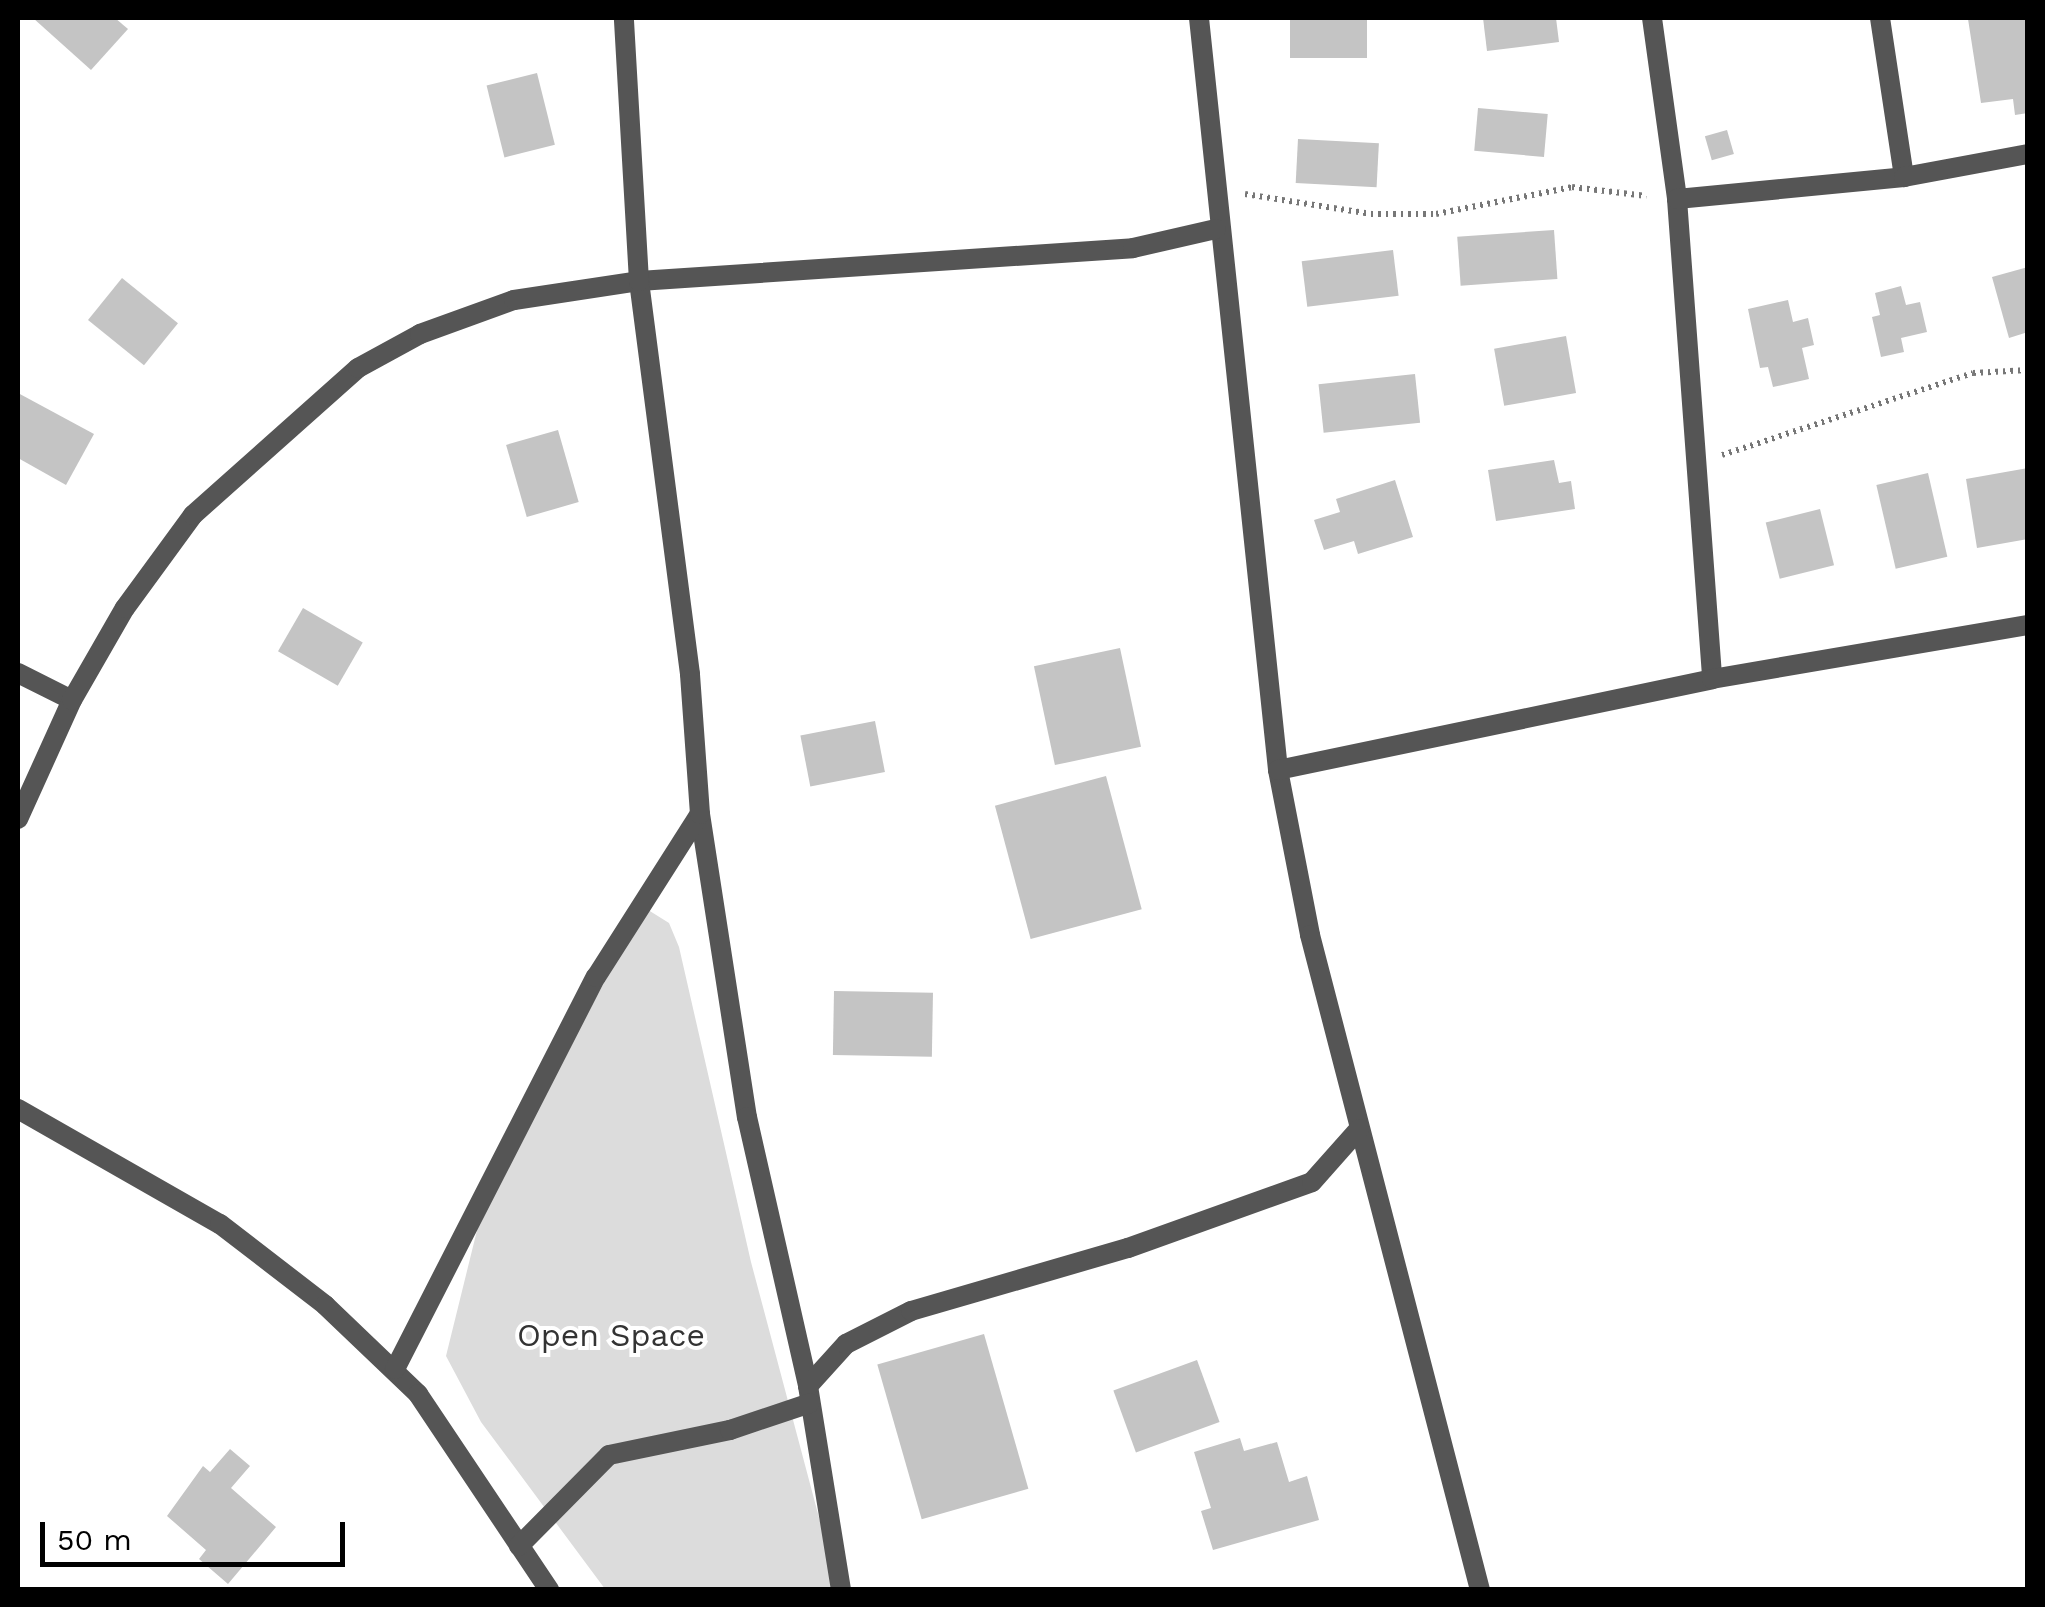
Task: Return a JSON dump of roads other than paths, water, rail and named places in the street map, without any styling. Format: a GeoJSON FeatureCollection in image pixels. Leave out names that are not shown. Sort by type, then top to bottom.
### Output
{"type":"FeatureCollection","features":[{"type":"Feature","properties":{"kind":"street"},"geometry":{"type":"LineString","coordinates":[[624,18],[638,281],[690,674],[700,814],[747,1116],[809,1395],[842,1590]]}},
{"type":"Feature","properties":{"kind":"street"},"geometry":{"type":"LineString","coordinates":[[1199,18],[1216,229],[1278,770],[1358,1130],[1480,1590]]}},
{"type":"Feature","properties":{"kind":"street"},"geometry":{"type":"LineString","coordinates":[[1652,18],[1678,199],[1712,679]]}},
{"type":"Feature","properties":{"kind":"street"},"geometry":{"type":"LineString","coordinates":[[1880,18],[1904,178]]}},
{"type":"Feature","properties":{"kind":"street"},"geometry":{"type":"LineString","coordinates":[[1678,199],[1904,178],[2028,154]]}},
{"type":"Feature","properties":{"kind":"street"},"geometry":{"type":"LineString","coordinates":[[18,819],[72,700],[125,608],[193,515],[358,368],[420,334],[514,300],[638,281],[1134,248],[1216,229]]}},
{"type":"Feature","properties":{"kind":"street"},"geometry":{"type":"LineString","coordinates":[[1278,770],[1712,679],[2028,625]]}},
{"type":"Feature","properties":{"kind":"street"},"geometry":{"type":"LineString","coordinates":[[18,672],[72,700]]}},
{"type":"Feature","properties":{"kind":"street"},"geometry":{"type":"LineString","coordinates":[[396,1369],[596,977],[700,814]]}},
{"type":"Feature","properties":{"kind":"street"},"geometry":{"type":"LineString","coordinates":[[18,1110],[220,1224],[396,1369],[549,1590]]}},
{"type":"Feature","properties":{"kind":"street"},"geometry":{"type":"LineString","coordinates":[[519,1546],[609,1455],[730,1430],[809,1395],[846,1344],[911,1312],[1128,1248],[1312,1182],[1358,1130]]}},
{"type":"Feature","properties":{"kind":"park label","name":"Open Space"},"geometry":{"type":"Point","coordinates":[611,1335]}}]}
